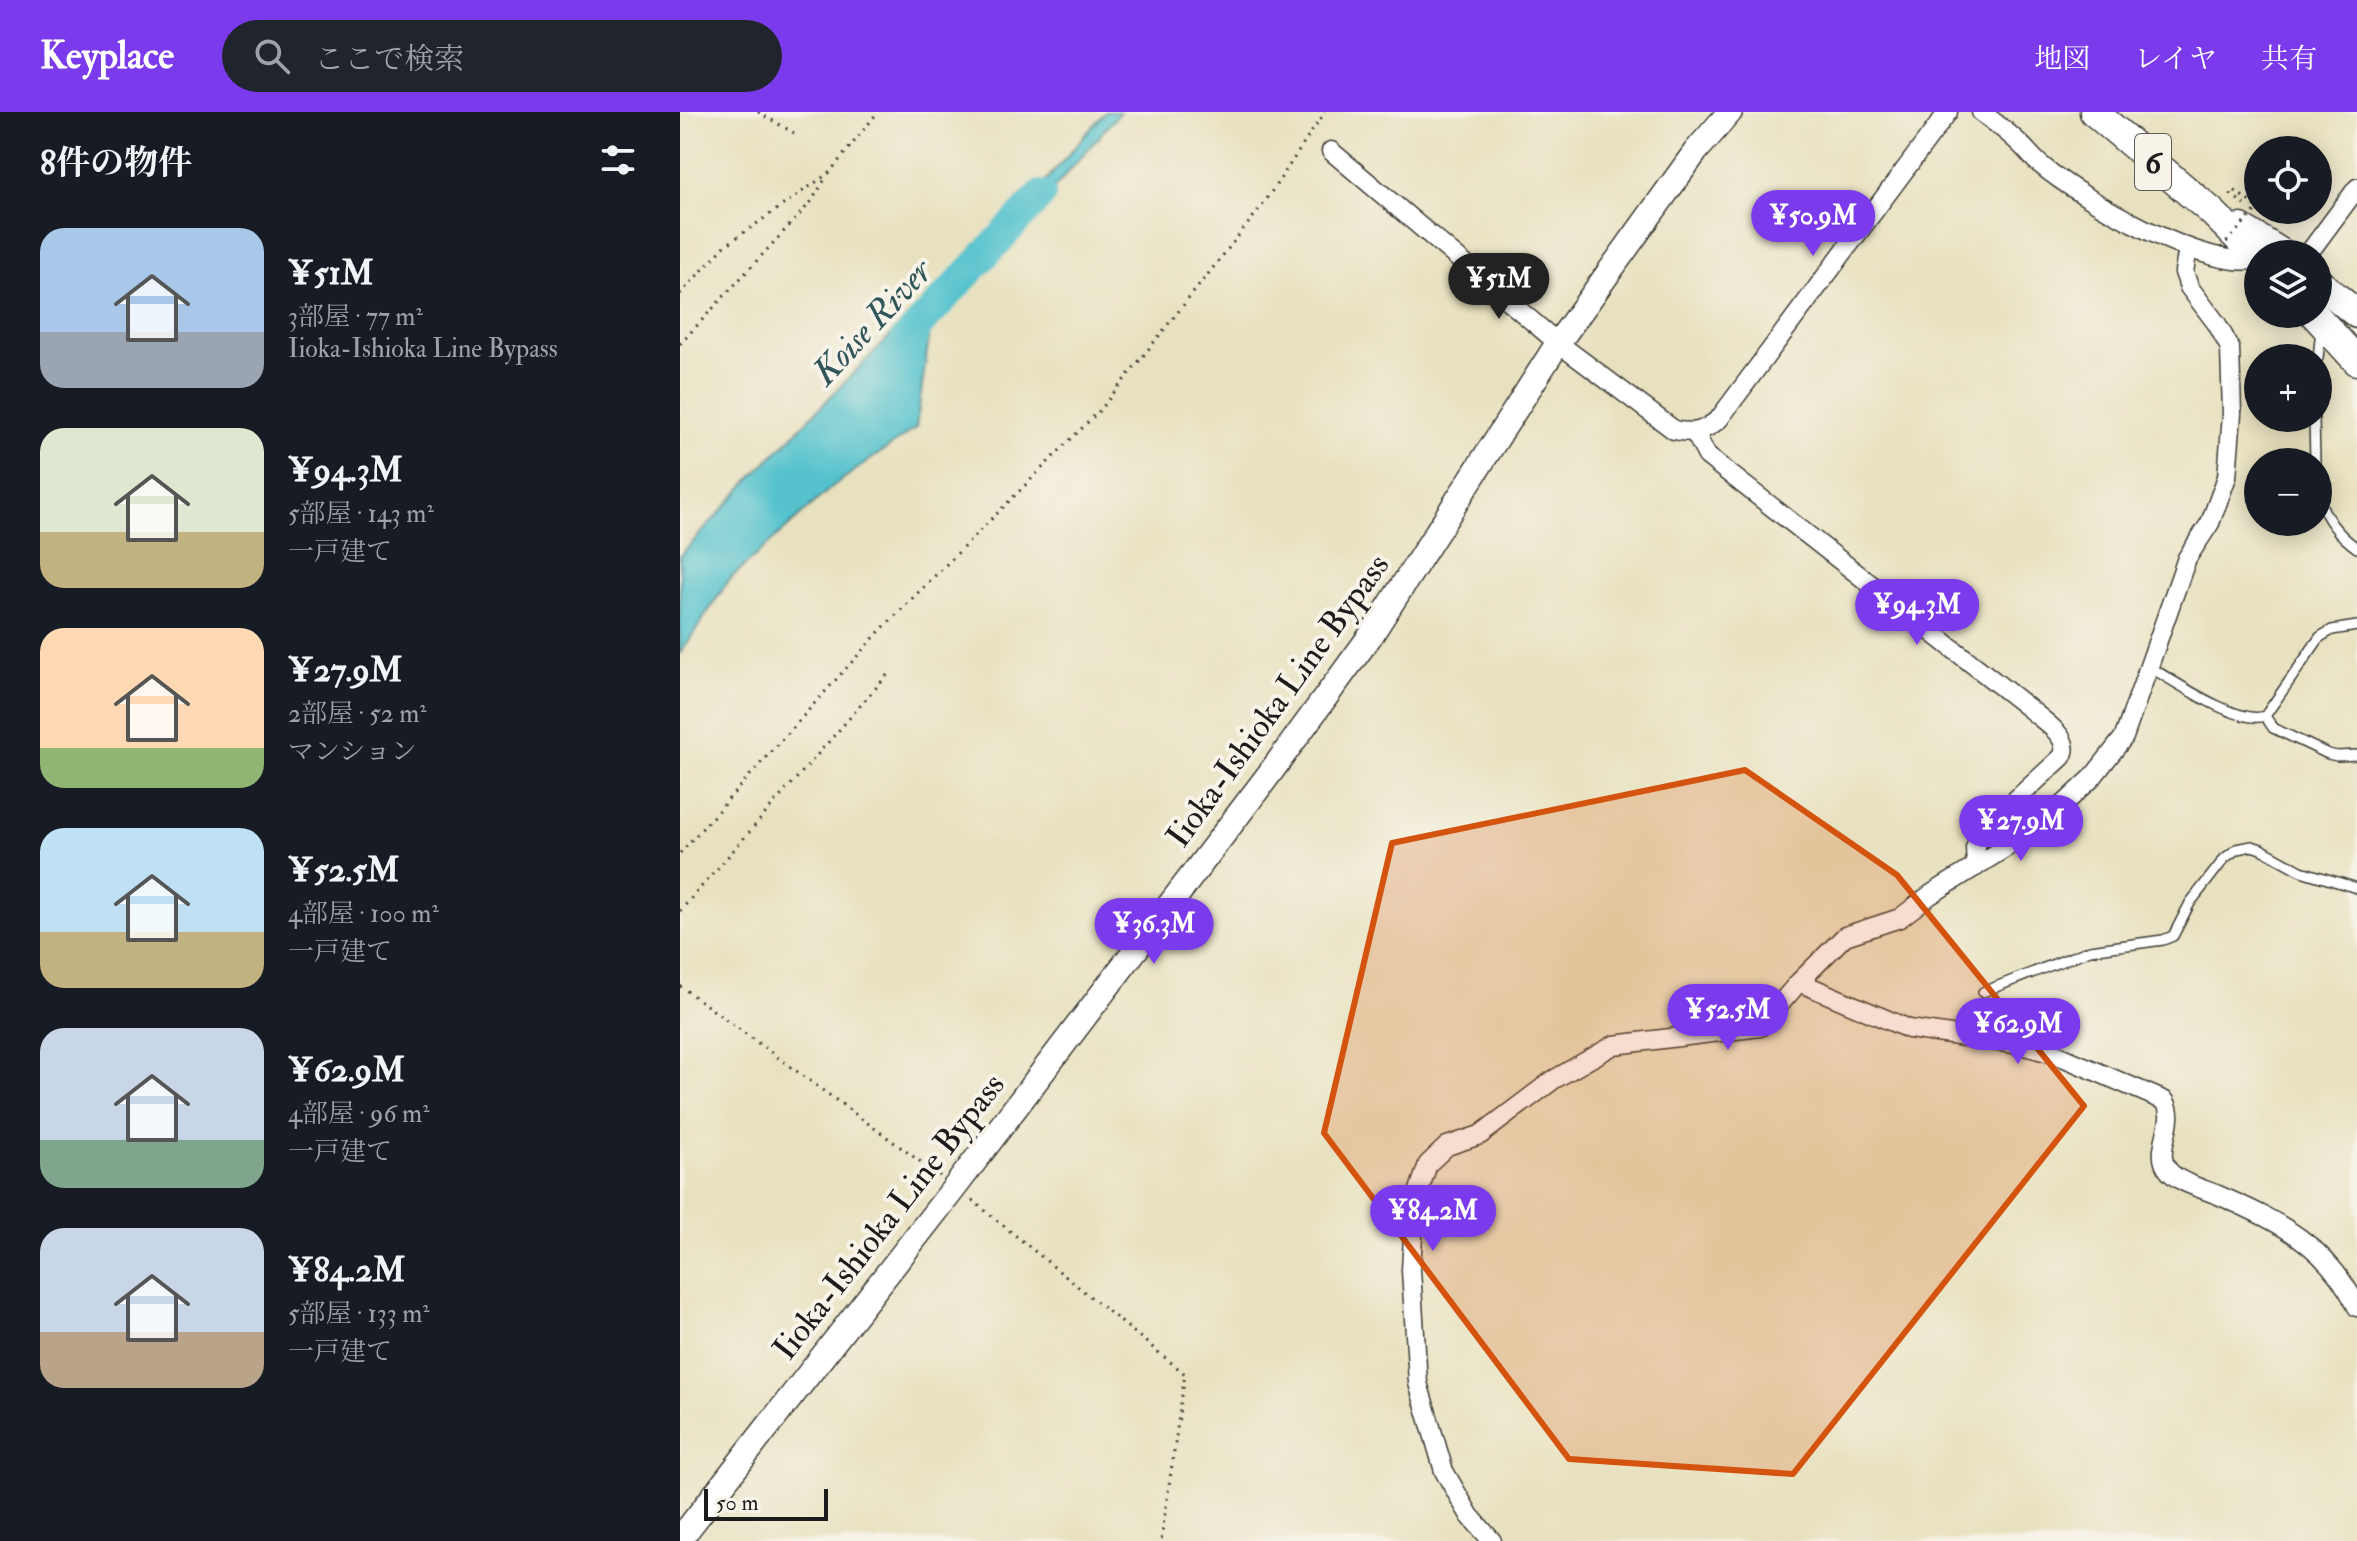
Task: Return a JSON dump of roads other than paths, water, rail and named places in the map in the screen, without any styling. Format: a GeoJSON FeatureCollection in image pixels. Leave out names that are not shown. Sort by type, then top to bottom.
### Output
{"type":"FeatureCollection","features":[{"type":"Feature","properties":{"kind":"highway","name":"6"},"geometry":{"type":"LineString","coordinates":[[2094,112],[2249,240]]}},
{"type":"Feature","properties":{"kind":"highway"},"geometry":{"type":"LineString","coordinates":[[2332,294],[2357,314]]}},
{"type":"Feature","properties":{"kind":"highway"},"geometry":{"type":"LineString","coordinates":[[2327,328],[2357,361]]}},
{"type":"Feature","properties":{"kind":"main road","name":"Iioka-Ishioka Line Bypass"},"geometry":{"type":"LineString","coordinates":[[680,1539],[955,1187],[1270,773],[1371,635],[1558,343],[1688,162],[1730,112]]}},
{"type":"Feature","properties":{"kind":"street"},"geometry":{"type":"LineString","coordinates":[[1331,151],[1558,343],[1674,430],[1695,433],[1703,432],[1719,419],[1948,112]]}},
{"type":"Feature","properties":{"kind":"street"},"geometry":{"type":"LineString","coordinates":[[1981,112],[2041,165],[2112,211],[2188,248],[2222,259],[2244,260]]}},
{"type":"Feature","properties":{"kind":"street"},"geometry":{"type":"LineString","coordinates":[[2318,240],[2357,188]]}},
{"type":"Feature","properties":{"kind":"street"},"geometry":{"type":"LineString","coordinates":[[1492,1541],[1470,1516],[1444,1471],[1418,1383],[1411,1270],[1415,1202],[1428,1164],[1447,1146],[1480,1135],[1553,1080],[1614,1045],[1760,1027],[1845,936],[1900,918],[1930,895],[2021,838],[2062,806],[2104,764],[2124,737],[2187,558],[2210,523],[2227,477],[2232,414],[2230,348],[2217,324],[2189,287],[2184,272],[2188,248]]}},
{"type":"Feature","properties":{"kind":"street"},"geometry":{"type":"LineString","coordinates":[[1695,433],[1707,456],[2031,710],[2064,742],[2066,752],[2062,757],[1983,830],[1975,848],[1976,867]]}},
{"type":"Feature","properties":{"kind":"street"},"geometry":{"type":"LineString","coordinates":[[1799,982],[1909,1029],[2021,1045],[2058,1055],[2165,1101],[2170,1117],[2162,1157],[2169,1171],[2286,1227],[2351,1279],[2357,1307]]}},
{"type":"Feature","properties":{"kind":"lane"},"geometry":{"type":"LineString","coordinates":[[2332,525],[2357,548]]}},
{"type":"Feature","properties":{"kind":"lane"},"geometry":{"type":"LineString","coordinates":[[2148,666],[2231,711],[2255,718],[2265,716],[2320,637],[2332,630],[2357,626]]}},
{"type":"Feature","properties":{"kind":"lane"},"geometry":{"type":"LineString","coordinates":[[2265,716],[2273,728],[2328,754],[2357,755]]}},
{"type":"Feature","properties":{"kind":"lane"},"geometry":{"type":"LineString","coordinates":[[1983,992],[2090,950],[2173,936],[2190,903],[2225,858],[2243,848],[2261,849],[2301,871],[2357,888]]}},
{"type":"Feature","properties":{"kind":"water"},"geometry":{"type":"Polygon","coordinates":[[[1105,112],[1120,112],[1020,228],[1012,220],[1105,112]]]}},
{"type":"Feature","properties":{"kind":"water"},"geometry":{"type":"Polygon","coordinates":[[[936,289],[916,428],[833,486],[729,580],[680,654],[680,556],[755,474],[936,289]]]}},
{"type":"Feature","properties":{"kind":"waterway","name":"Koise River"},"geometry":{"type":"LineString","coordinates":[[904,341],[1041,195]]}}]}
